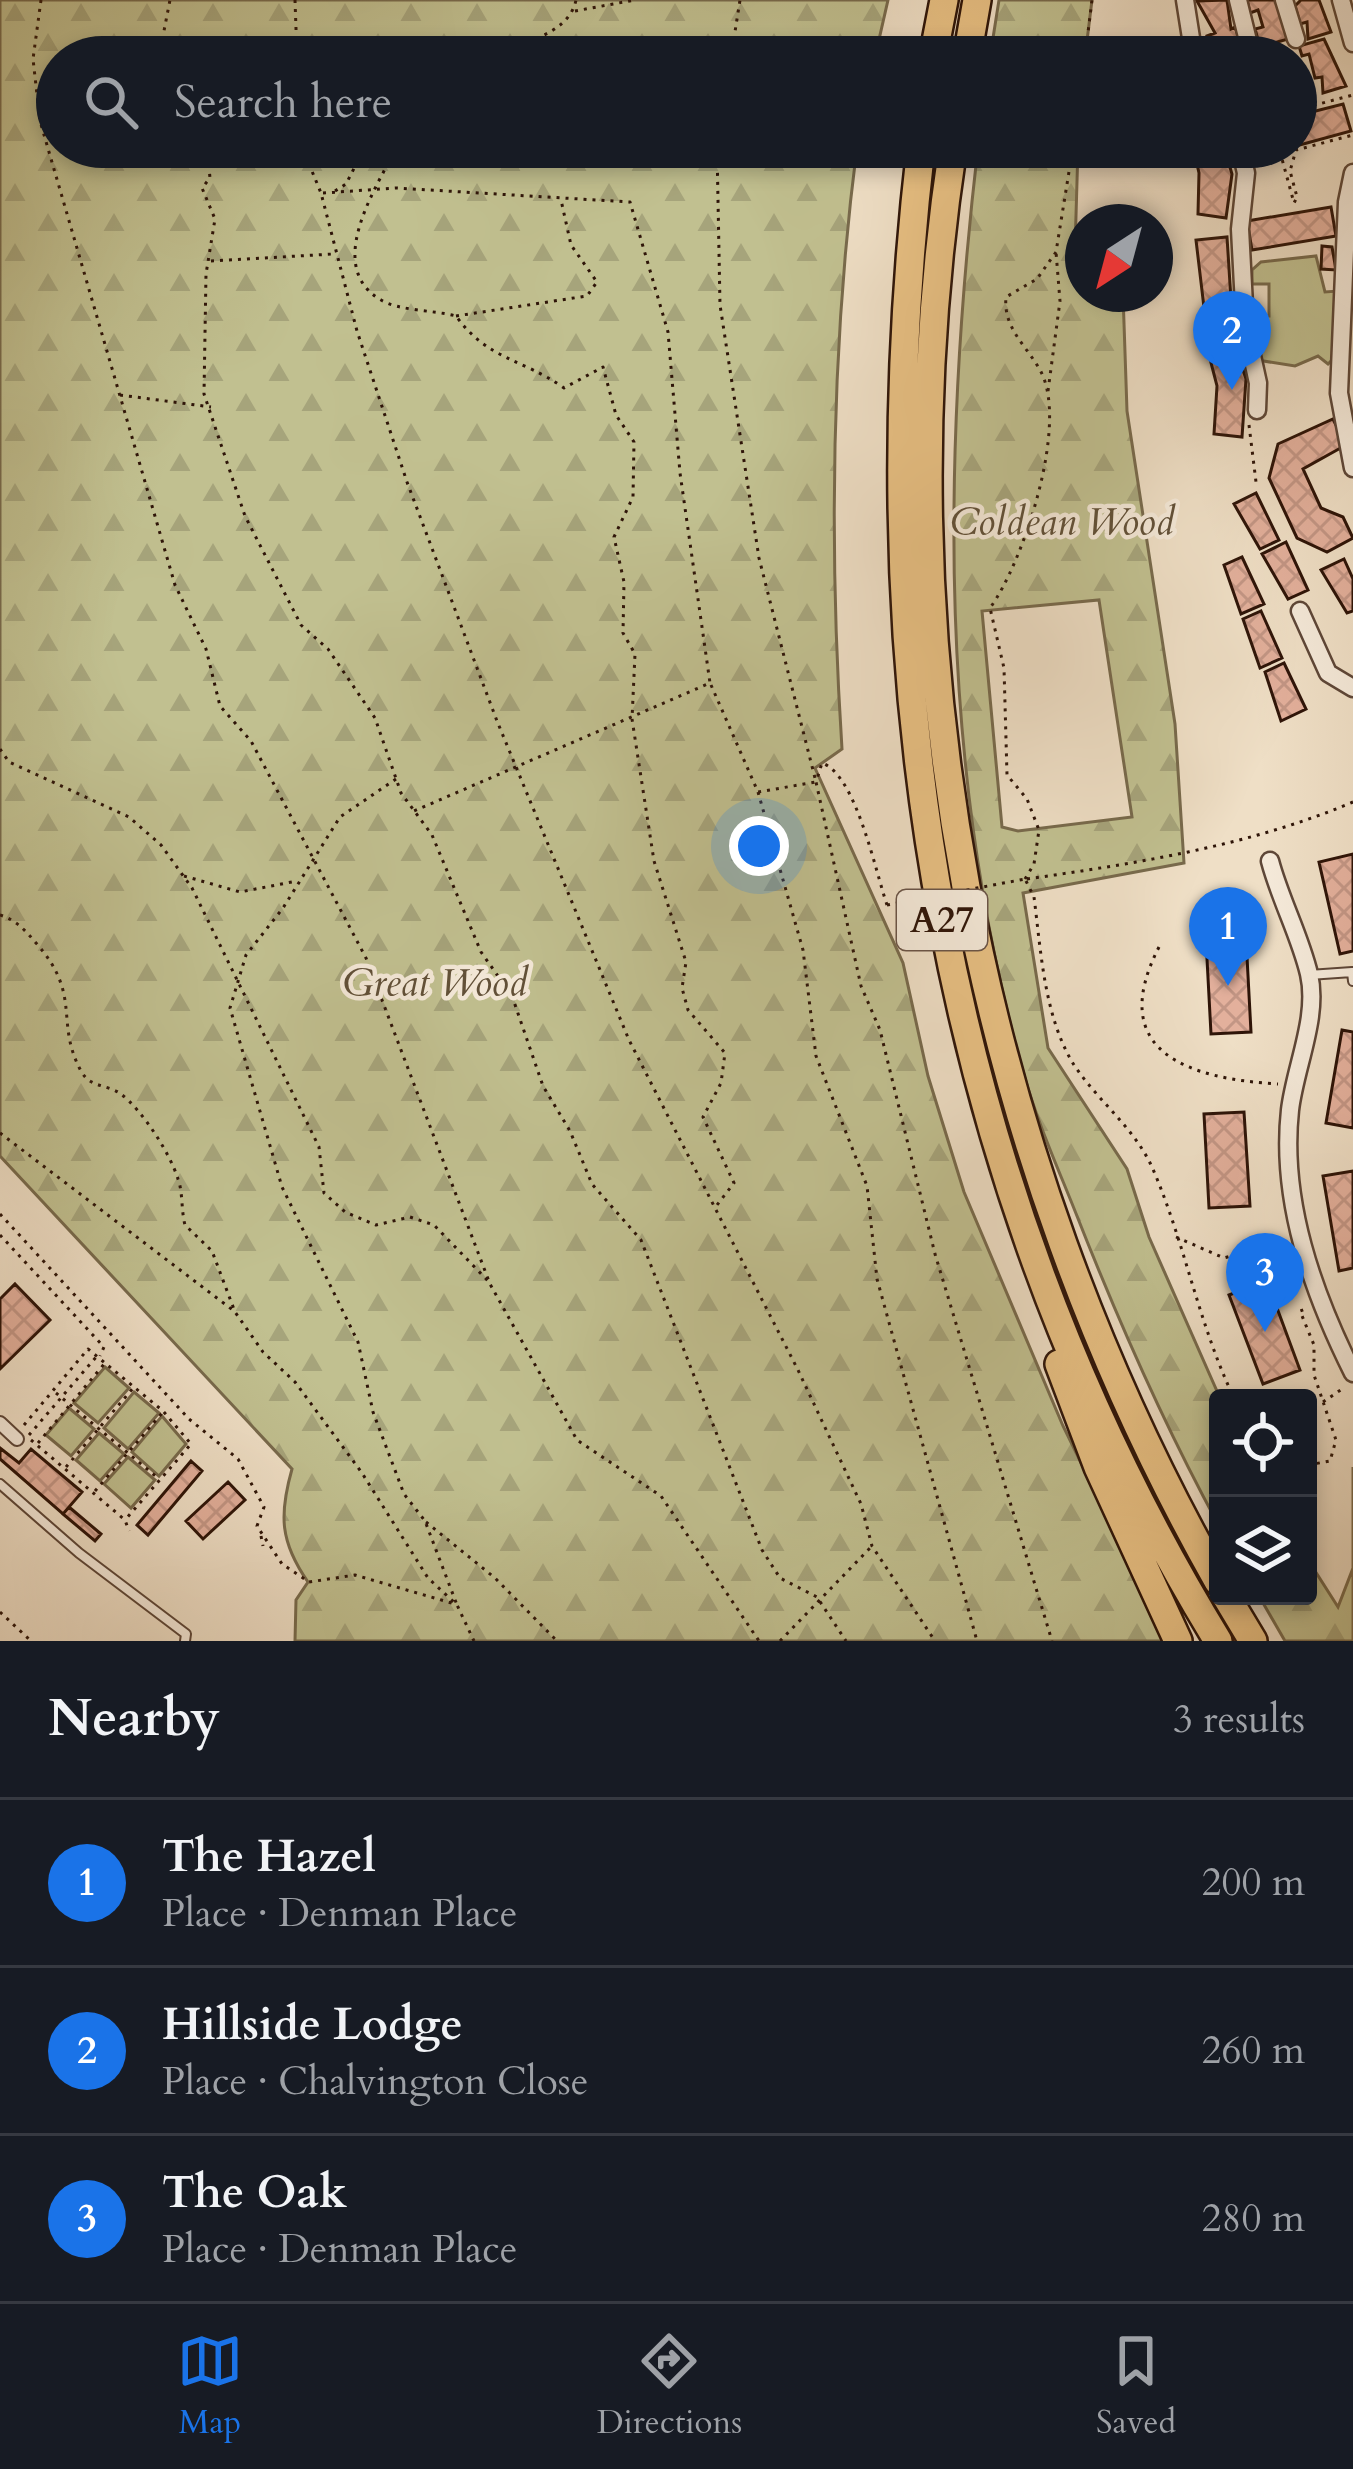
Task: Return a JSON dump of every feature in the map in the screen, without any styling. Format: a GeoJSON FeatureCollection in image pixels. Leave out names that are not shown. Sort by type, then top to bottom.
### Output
{"type":"FeatureCollection","features":[{"type":"Feature","properties":{"kind":"highway"},"geometry":{"type":"LineString","coordinates":[[937,36],[944,0]]}},
{"type":"Feature","properties":{"kind":"highway"},"geometry":{"type":"LineString","coordinates":[[971,36],[977,0]]}},
{"type":"Feature","properties":{"kind":"highway","name":"A27"},"geometry":{"type":"LineString","coordinates":[[919,168],[901,393],[907,689],[947,944],[1005,1167],[1028,1282],[1097,1467],[1178,1641]]}},
{"type":"Feature","properties":{"kind":"highway","name":"A27"},"geometry":{"type":"LineString","coordinates":[[951,168],[929,391],[929,552],[936,689],[975,937],[1032,1156],[1071,1268],[1151,1454],[1209,1564]]}},
{"type":"Feature","properties":{"kind":"highway","name":"A27"},"geometry":{"type":"LineString","coordinates":[[1005,1167],[1089,1390],[1166,1550],[1218,1641]]}},
{"type":"Feature","properties":{"kind":"highway"},"geometry":{"type":"LineString","coordinates":[[1231,1605],[1253,1641]]}},
{"type":"Feature","properties":{"kind":"street"},"geometry":{"type":"LineString","coordinates":[[1185,0],[1191,36]]}},
{"type":"Feature","properties":{"kind":"street"},"geometry":{"type":"LineString","coordinates":[[1238,0],[1247,36]]}},
{"type":"Feature","properties":{"kind":"street"},"geometry":{"type":"LineString","coordinates":[[1284,0],[1295,36]]}},
{"type":"Feature","properties":{"kind":"street"},"geometry":{"type":"LineString","coordinates":[[1340,0],[1353,43]]}},
{"type":"Feature","properties":{"kind":"street"},"geometry":{"type":"LineString","coordinates":[[1245,170],[1240,229],[1245,324],[1258,383],[1254,410]]}},
{"type":"Feature","properties":{"kind":"street"},"geometry":{"type":"LineString","coordinates":[[1353,173],[1347,202],[1339,392],[1353,468]]}},
{"type":"Feature","properties":{"kind":"street"},"geometry":{"type":"LineString","coordinates":[[1300,611],[1328,673],[1353,688]]}},
{"type":"Feature","properties":{"kind":"street"},"geometry":{"type":"LineString","coordinates":[[1270,861],[1309,975],[1310,1003],[1287,1153],[1301,1234],[1320,1303],[1353,1377]]}},
{"type":"Feature","properties":{"kind":"street"},"geometry":{"type":"LineString","coordinates":[[0,1423],[23,1436]]}},
{"type":"Feature","properties":{"kind":"lane"},"geometry":{"type":"LineString","coordinates":[[1309,975],[1352,972],[1353,981]]}},
{"type":"Feature","properties":{"kind":"lane"},"geometry":{"type":"LineString","coordinates":[[0,1484],[186,1634],[185,1641]]}},
{"type":"Feature","properties":{"kind":"path"},"geometry":{"type":"LineString","coordinates":[[36,36],[41,0]]}},
{"type":"Feature","properties":{"kind":"path"},"geometry":{"type":"LineString","coordinates":[[163,36],[170,0]]}},
{"type":"Feature","properties":{"kind":"path"},"geometry":{"type":"LineString","coordinates":[[295,0],[296,36]]}},
{"type":"Feature","properties":{"kind":"path"},"geometry":{"type":"LineString","coordinates":[[574,11],[576,0]]}},
{"type":"Feature","properties":{"kind":"path"},"geometry":{"type":"LineString","coordinates":[[544,36],[574,11],[635,0]]}},
{"type":"Feature","properties":{"kind":"path"},"geometry":{"type":"LineString","coordinates":[[734,36],[740,0]]}},
{"type":"Feature","properties":{"kind":"path"},"geometry":{"type":"LineString","coordinates":[[1088,36],[1092,0]]}},
{"type":"Feature","properties":{"kind":"path"},"geometry":{"type":"LineString","coordinates":[[36,36],[36,85]]}},
{"type":"Feature","properties":{"kind":"path"},"geometry":{"type":"LineString","coordinates":[[1317,104],[1353,95]]}},
{"type":"Feature","properties":{"kind":"path"},"geometry":{"type":"LineString","coordinates":[[1317,144],[1353,135]]}},
{"type":"Feature","properties":{"kind":"path"},"geometry":{"type":"LineString","coordinates":[[53,168],[176,585],[206,649],[220,706],[251,741],[365,958],[490,1284],[577,1440],[661,1496],[759,1641]]}},
{"type":"Feature","properties":{"kind":"path"},"geometry":{"type":"LineString","coordinates":[[209,168],[210,178],[202,188],[215,219],[204,394],[212,407],[237,496],[274,571],[278,589],[374,718],[399,776],[401,793],[432,835],[481,952],[512,996],[543,1085],[592,1184],[640,1240],[762,1550],[780,1578],[817,1597],[846,1641]]}},
{"type":"Feature","properties":{"kind":"path"},"geometry":{"type":"LineString","coordinates":[[311,168],[407,482],[516,766],[629,1040],[861,1504],[872,1546],[935,1641]]}},
{"type":"Feature","properties":{"kind":"path"},"geometry":{"type":"LineString","coordinates":[[321,193],[346,184],[354,168]]}},
{"type":"Feature","properties":{"kind":"path"},"geometry":{"type":"LineString","coordinates":[[387,168],[352,254],[359,280],[386,304],[456,316],[587,296],[597,282],[572,245],[561,198]]}},
{"type":"Feature","properties":{"kind":"path"},"geometry":{"type":"LineString","coordinates":[[717,168],[720,305],[752,512],[861,986],[880,1030],[935,1254],[1052,1641]]}},
{"type":"Feature","properties":{"kind":"path"},"geometry":{"type":"LineString","coordinates":[[1025,879],[1034,864],[1039,830],[1027,799],[1007,775],[1004,668],[990,608],[1014,566],[1047,466],[1048,393],[1060,302],[1056,252],[1070,168]]}},
{"type":"Feature","properties":{"kind":"path"},"geometry":{"type":"LineString","coordinates":[[1245,170],[1255,168]]}},
{"type":"Feature","properties":{"kind":"path"},"geometry":{"type":"LineString","coordinates":[[1283,168],[1287,195],[1294,203],[1298,197],[1291,168]]}},
{"type":"Feature","properties":{"kind":"path"},"geometry":{"type":"LineString","coordinates":[[321,193],[377,189],[631,202],[668,332],[680,473],[710,683],[758,792],[803,950],[816,1056],[867,1186],[877,1279],[977,1641]]}},
{"type":"Feature","properties":{"kind":"path"},"geometry":{"type":"LineString","coordinates":[[1048,393],[1005,310],[1006,297],[1037,278],[1056,252]]}},
{"type":"Feature","properties":{"kind":"path"},"geometry":{"type":"LineString","coordinates":[[209,261],[337,254]]}},
{"type":"Feature","properties":{"kind":"path"},"geometry":{"type":"LineString","coordinates":[[456,316],[486,352],[515,359],[564,388],[603,367],[616,415],[634,442],[633,497],[614,537],[624,582],[623,632],[634,654],[632,719],[654,861],[686,962],[682,988],[688,1010],[725,1053],[721,1083],[704,1117],[734,1183],[716,1206]]}},
{"type":"Feature","properties":{"kind":"path"},"geometry":{"type":"LineString","coordinates":[[118,395],[212,407]]}},
{"type":"Feature","properties":{"kind":"path"},"geometry":{"type":"LineString","coordinates":[[1254,410],[1248,442],[1256,482]]}},
{"type":"Feature","properties":{"kind":"path"},"geometry":{"type":"LineString","coordinates":[[414,811],[710,683]]}},
{"type":"Feature","properties":{"kind":"path"},"geometry":{"type":"LineString","coordinates":[[0,749],[8,762],[129,817],[161,845],[183,875],[319,1147],[324,1192],[345,1211],[376,1225],[410,1217],[434,1225],[490,1284]]}},
{"type":"Feature","properties":{"kind":"path"},"geometry":{"type":"LineString","coordinates":[[816,782],[822,764],[835,768],[848,785],[887,905],[1135,864],[1292,828],[1353,802]]}},
{"type":"Feature","properties":{"kind":"path"},"geometry":{"type":"LineString","coordinates":[[399,776],[340,817],[246,956],[230,1008],[282,1187],[358,1342],[373,1412],[404,1494],[424,1521],[495,1578],[556,1641]]}},
{"type":"Feature","properties":{"kind":"path"},"geometry":{"type":"LineString","coordinates":[[758,792],[816,782]]}},
{"type":"Feature","properties":{"kind":"path"},"geometry":{"type":"LineString","coordinates":[[183,875],[240,892],[298,881]]}},
{"type":"Feature","properties":{"kind":"path"},"geometry":{"type":"LineString","coordinates":[[1025,879],[1034,897],[1059,1035],[1072,1063],[1142,1146],[1202,1330],[1230,1389]]}},
{"type":"Feature","properties":{"kind":"path"},"geometry":{"type":"LineString","coordinates":[[0,915],[14,920],[61,971],[69,1008],[67,1028],[81,1072],[91,1083],[123,1095],[161,1145],[180,1181],[184,1225],[212,1251],[235,1312],[263,1352],[295,1382],[362,1473],[428,1578],[457,1605]]}},
{"type":"Feature","properties":{"kind":"path"},"geometry":{"type":"LineString","coordinates":[[1159,947],[1140,997],[1139,1018],[1151,1039],[1212,1077],[1294,1085]]}},
{"type":"Feature","properties":{"kind":"path"},"geometry":{"type":"LineString","coordinates":[[0,1133],[235,1312]]}},
{"type":"Feature","properties":{"kind":"path"},"geometry":{"type":"LineString","coordinates":[[0,1214],[170,1399],[238,1460],[264,1507],[257,1518],[263,1546]]}},
{"type":"Feature","properties":{"kind":"path"},"geometry":{"type":"LineString","coordinates":[[1174,1236],[1224,1258],[1301,1234]]}},
{"type":"Feature","properties":{"kind":"path"},"geometry":{"type":"LineString","coordinates":[[0,1235],[104,1347],[23,1436]]}},
{"type":"Feature","properties":{"kind":"path"},"geometry":{"type":"LineString","coordinates":[[1317,1464],[1330,1461],[1336,1439],[1322,1402],[1314,1345],[1300,1311],[1320,1303]]}},
{"type":"Feature","properties":{"kind":"path"},"geometry":{"type":"LineString","coordinates":[[125,1520],[191,1444],[163,1412],[88,1348],[20,1430],[125,1520],[129,1531]]}},
{"type":"Feature","properties":{"kind":"path"},"geometry":{"type":"LineString","coordinates":[[37,1444],[105,1363]]}},
{"type":"Feature","properties":{"kind":"path"},"geometry":{"type":"LineString","coordinates":[[1322,1402],[1353,1377]]}},
{"type":"Feature","properties":{"kind":"path"},"geometry":{"type":"LineString","coordinates":[[65,1468],[134,1387]]}},
{"type":"Feature","properties":{"kind":"path"},"geometry":{"type":"LineString","coordinates":[[53,1390],[160,1480]]}},
{"type":"Feature","properties":{"kind":"path"},"geometry":{"type":"LineString","coordinates":[[94,1493],[163,1412]]}},
{"type":"Feature","properties":{"kind":"path"},"geometry":{"type":"LineString","coordinates":[[424,1521],[474,1641]]}},
{"type":"Feature","properties":{"kind":"path"},"geometry":{"type":"LineString","coordinates":[[262,1534],[282,1564],[309,1582],[355,1575],[457,1605]]}},
{"type":"Feature","properties":{"kind":"path"},"geometry":{"type":"LineString","coordinates":[[780,1641],[817,1597],[872,1546]]}},
{"type":"Feature","properties":{"kind":"path"},"geometry":{"type":"LineString","coordinates":[[0,1612],[31,1641]]}},
{"type":"Feature","properties":{"kind":"green space","name":"Great Wood"},"geometry":{"type":"Polygon","coordinates":[[[0,0],[888,0],[880,36],[36,36],[36,168],[854,168],[835,448],[842,749],[815,768],[903,963],[928,1076],[964,1192],[1063,1426],[1168,1641],[295,1641],[296,1600],[308,1582],[292,1554],[285,1528],[292,1469],[0,1156],[0,0]]]}},
{"type":"Feature","properties":{"kind":"green space"},"geometry":{"type":"Polygon","coordinates":[[[999,0],[1092,0],[1088,36],[993,36],[999,0]]]}},
{"type":"Feature","properties":{"kind":"green space","name":"Coldean Wood"},"geometry":{"type":"Polygon","coordinates":[[[976,168],[1077,168],[1076,204],[1065,204],[1065,312],[1124,312],[1127,411],[1175,724],[1184,863],[1023,893],[1048,1048],[1127,1169],[1149,1237],[1216,1389],[1209,1389],[1209,1507],[1107,1291],[1024,1075],[975,846],[955,614],[958,380],[976,168]],[[1099,600],[982,611],[1002,827],[1018,831],[1132,817],[1099,600]]]}},
{"type":"Feature","properties":{"kind":"green space"},"geometry":{"type":"Polygon","coordinates":[[[1316,256],[1325,292],[1338,291],[1337,355],[1328,364],[1318,356],[1295,366],[1257,360],[1252,316],[1269,316],[1269,284],[1252,284],[1252,270],[1261,262],[1316,256]]]}},
{"type":"Feature","properties":{"kind":"green space"},"geometry":{"type":"Polygon","coordinates":[[[105,1367],[129,1388],[98,1423],[74,1403],[105,1367]]]}},
{"type":"Feature","properties":{"kind":"green space"},"geometry":{"type":"Polygon","coordinates":[[[134,1392],[159,1413],[128,1449],[104,1428],[134,1392]]]}},
{"type":"Feature","properties":{"kind":"green space"},"geometry":{"type":"Polygon","coordinates":[[[69,1408],[94,1429],[71,1456],[46,1435],[69,1408]]]}},
{"type":"Feature","properties":{"kind":"green space"},"geometry":{"type":"Polygon","coordinates":[[[162,1416],[186,1444],[159,1476],[132,1452],[162,1416]]]}},
{"type":"Feature","properties":{"kind":"green space"},"geometry":{"type":"Polygon","coordinates":[[[99,1433],[124,1454],[100,1481],[76,1460],[99,1433]]]}},
{"type":"Feature","properties":{"kind":"green space"},"geometry":{"type":"Polygon","coordinates":[[[128,1457],[155,1480],[131,1508],[104,1484],[128,1457]]]}},
{"type":"Feature","properties":{"kind":"green space"},"geometry":{"type":"Polygon","coordinates":[[[1353,1568],[1353,1641],[1285,1641],[1264,1605],[1317,1605],[1317,1574],[1338,1607],[1353,1568]]]}},
{"type":"Feature","properties":{"kind":"building"},"geometry":{"type":"Polygon","coordinates":[[[1227,0],[1231,29],[1235,27],[1238,36],[1207,36],[1215,33],[1197,1],[1227,0]]]}},
{"type":"Feature","properties":{"kind":"building"},"geometry":{"type":"Polygon","coordinates":[[[1247,0],[1277,0],[1287,36],[1257,36],[1255,29],[1263,27],[1258,10],[1250,13],[1247,0]]]}},
{"type":"Feature","properties":{"kind":"building"},"geometry":{"type":"Polygon","coordinates":[[[1301,0],[1319,0],[1331,32],[1308,36],[1307,22],[1300,24],[1295,6],[1301,0]]]}},
{"type":"Feature","properties":{"kind":"building"},"geometry":{"type":"Polygon","coordinates":[[[1324,39],[1346,86],[1323,93],[1322,77],[1317,78],[1317,41],[1324,39]]]}},
{"type":"Feature","properties":{"kind":"building"},"geometry":{"type":"Polygon","coordinates":[[[1343,104],[1351,131],[1317,140],[1317,111],[1343,104]]]}},
{"type":"Feature","properties":{"kind":"building"},"geometry":{"type":"Polygon","coordinates":[[[1198,168],[1230,168],[1226,218],[1198,214],[1198,168]]]}},
{"type":"Feature","properties":{"kind":"building"},"geometry":{"type":"Polygon","coordinates":[[[1331,207],[1336,236],[1252,250],[1247,221],[1331,207]]]}},
{"type":"Feature","properties":{"kind":"building"},"geometry":{"type":"Polygon","coordinates":[[[1227,237],[1233,331],[1207,333],[1196,240],[1227,237]]]}},
{"type":"Feature","properties":{"kind":"building"},"geometry":{"type":"Polygon","coordinates":[[[1322,246],[1332,247],[1336,270],[1321,269],[1322,246]]]}},
{"type":"Feature","properties":{"kind":"building"},"geometry":{"type":"Polygon","coordinates":[[[1236,348],[1246,379],[1242,437],[1214,434],[1217,386],[1209,355],[1236,348]]]}},
{"type":"Feature","properties":{"kind":"building"},"geometry":{"type":"Polygon","coordinates":[[[1333,419],[1346,445],[1303,469],[1321,508],[1343,517],[1353,538],[1327,552],[1297,538],[1269,478],[1278,444],[1333,419]]]}},
{"type":"Feature","properties":{"kind":"building"},"geometry":{"type":"Polygon","coordinates":[[[1256,493],[1279,540],[1260,549],[1234,504],[1256,493]]]}},
{"type":"Feature","properties":{"kind":"building"},"geometry":{"type":"Polygon","coordinates":[[[1286,542],[1308,590],[1288,599],[1262,554],[1286,542]]]}},
{"type":"Feature","properties":{"kind":"building"},"geometry":{"type":"Polygon","coordinates":[[[1242,557],[1264,604],[1241,614],[1224,565],[1242,557]]]}},
{"type":"Feature","properties":{"kind":"building"},"geometry":{"type":"Polygon","coordinates":[[[1344,559],[1353,579],[1353,611],[1347,613],[1321,570],[1344,559]]]}},
{"type":"Feature","properties":{"kind":"building"},"geometry":{"type":"Polygon","coordinates":[[[1261,611],[1282,658],[1260,668],[1243,619],[1261,611]]]}},
{"type":"Feature","properties":{"kind":"building"},"geometry":{"type":"Polygon","coordinates":[[[1284,663],[1306,709],[1281,721],[1265,672],[1284,663]]]}},
{"type":"Feature","properties":{"kind":"building"},"geometry":{"type":"Polygon","coordinates":[[[1353,854],[1353,951],[1340,954],[1319,862],[1353,854]]]}},
{"type":"Feature","properties":{"kind":"building"},"geometry":{"type":"Polygon","coordinates":[[[1246,938],[1251,1032],[1211,1034],[1206,940],[1246,938]]]}},
{"type":"Feature","properties":{"kind":"building"},"geometry":{"type":"Polygon","coordinates":[[[1342,1030],[1353,1032],[1353,1128],[1326,1123],[1342,1030]]]}},
{"type":"Feature","properties":{"kind":"building"},"geometry":{"type":"Polygon","coordinates":[[[1244,1112],[1250,1206],[1209,1208],[1204,1114],[1244,1112]]]}},
{"type":"Feature","properties":{"kind":"building"},"geometry":{"type":"Polygon","coordinates":[[[1353,1171],[1353,1268],[1339,1271],[1323,1176],[1353,1171]]]}},
{"type":"Feature","properties":{"kind":"building"},"geometry":{"type":"Polygon","coordinates":[[[1267,1281],[1300,1370],[1263,1384],[1229,1295],[1267,1281]]]}},
{"type":"Feature","properties":{"kind":"building"},"geometry":{"type":"Polygon","coordinates":[[[15,1284],[50,1320],[0,1369],[0,1299],[15,1284]]]}},
{"type":"Feature","properties":{"kind":"building"},"geometry":{"type":"Polygon","coordinates":[[[0,1448],[19,1463],[31,1449],[82,1492],[63,1514],[0,1459],[0,1448]]]}},
{"type":"Feature","properties":{"kind":"building"},"geometry":{"type":"Polygon","coordinates":[[[191,1461],[202,1471],[148,1535],[137,1525],[191,1461]]]}},
{"type":"Feature","properties":{"kind":"building"},"geometry":{"type":"Polygon","coordinates":[[[228,1482],[245,1500],[203,1539],[186,1521],[228,1482]]]}},
{"type":"Feature","properties":{"kind":"building"},"geometry":{"type":"Polygon","coordinates":[[[69,1507],[101,1534],[95,1541],[63,1514],[69,1507]]]}},
{"type":"Feature","properties":{"kind":"place","name":"Hillside Lodge"},"geometry":{"type":"Point","coordinates":[1232,390]}},
{"type":"Feature","properties":{"kind":"place","name":"The Hazel"},"geometry":{"type":"Point","coordinates":[1228,986]}},
{"type":"Feature","properties":{"kind":"place","name":"The Oak"},"geometry":{"type":"Point","coordinates":[1265,1332]}}]}
